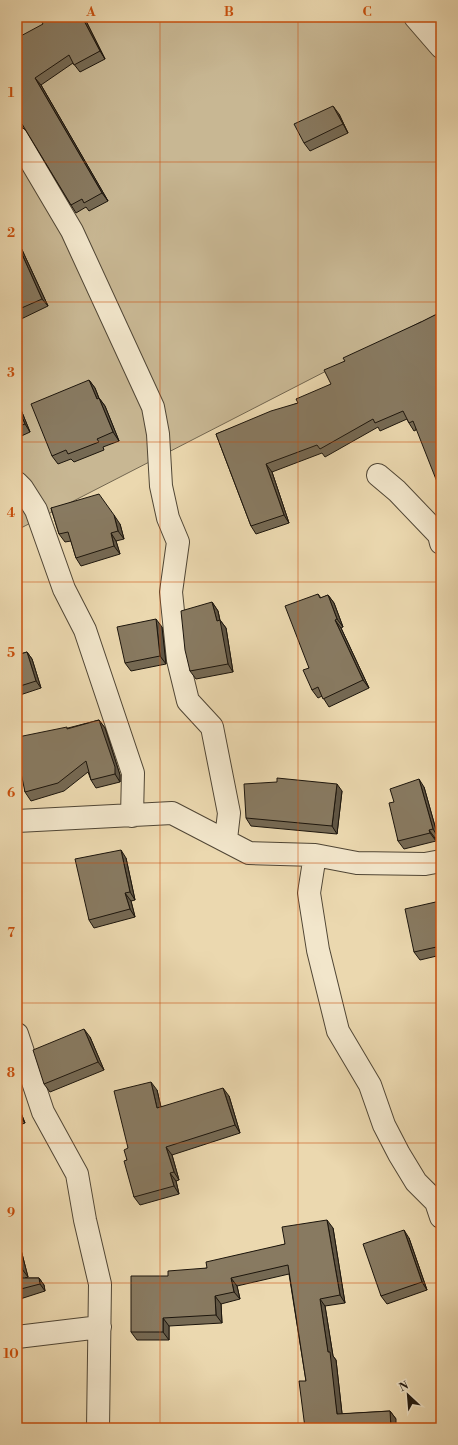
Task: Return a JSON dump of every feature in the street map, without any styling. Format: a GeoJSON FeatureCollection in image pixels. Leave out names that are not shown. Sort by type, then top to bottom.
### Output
{"type":"FeatureCollection","features":[{"type":"Feature","properties":{"kind":"street"},"geometry":{"type":"LineString","coordinates":[[427,20],[441,47]]}},
{"type":"Feature","properties":{"kind":"street"},"geometry":{"type":"LineString","coordinates":[[17,138],[72,231],[152,407],[158,434],[161,486],[168,518],[178,542],[171,592],[178,660],[188,701],[212,727],[229,813],[226,839]]}},
{"type":"Feature","properties":{"kind":"street"},"geometry":{"type":"LineString","coordinates":[[378,475],[397,491],[439,535],[441,543]]}},
{"type":"Feature","properties":{"kind":"street"},"geometry":{"type":"LineString","coordinates":[[17,483],[22,488],[36,510],[64,589],[85,630],[133,773],[132,816]]}},
{"type":"Feature","properties":{"kind":"street"},"geometry":{"type":"LineString","coordinates":[[21,822],[172,813],[226,839],[250,853],[315,855],[357,863],[425,864],[441,861]]}},
{"type":"Feature","properties":{"kind":"street"},"geometry":{"type":"LineString","coordinates":[[315,855],[309,893],[318,950],[338,1031],[370,1085],[384,1125],[400,1154],[416,1182],[436,1202],[441,1217]]}},
{"type":"Feature","properties":{"kind":"street"},"geometry":{"type":"LineString","coordinates":[[17,1034],[43,1112],[77,1174],[85,1220],[100,1284],[98,1428]]}},
{"type":"Feature","properties":{"kind":"street"},"geometry":{"type":"LineString","coordinates":[[17,1337],[100,1327]]}},
{"type":"Feature","properties":{"kind":"shaded area"},"geometry":{"type":"Polygon","coordinates":[[[17,17],[441,17],[441,312],[17,530],[17,17]]]}},
{"type":"Feature","properties":{"kind":"building"},"geometry":{"type":"Polygon","coordinates":[[[39,17],[82,17],[100,51],[74,65],[69,55],[35,78],[102,193],[84,203],[82,199],[71,205],[22,124],[17,120],[17,38],[43,24],[39,17]]]}},
{"type":"Feature","properties":{"kind":"building"},"geometry":{"type":"Polygon","coordinates":[[[333,106],[343,124],[304,143],[294,124],[333,106]]]}},
{"type":"Feature","properties":{"kind":"building"},"geometry":{"type":"Polygon","coordinates":[[[17,243],[42,299],[17,310],[17,243]]]}},
{"type":"Feature","properties":{"kind":"building"},"geometry":{"type":"Polygon","coordinates":[[[441,312],[441,492],[413,421],[409,423],[403,411],[375,423],[373,419],[320,449],[317,445],[266,464],[284,515],[251,526],[216,434],[271,411],[298,403],[296,399],[331,384],[324,370],[345,361],[343,358],[441,312]]]}},
{"type":"Feature","properties":{"kind":"building"},"geometry":{"type":"Polygon","coordinates":[[[89,380],[97,399],[99,398],[113,432],[97,439],[99,442],[68,454],[66,450],[52,456],[31,404],[89,380]]]}},
{"type":"Feature","properties":{"kind":"building"},"geometry":{"type":"Polygon","coordinates":[[[17,406],[25,424],[17,427],[17,406]]]}},
{"type":"Feature","properties":{"kind":"building"},"geometry":{"type":"Polygon","coordinates":[[[99,494],[114,515],[118,531],[111,533],[114,546],[76,558],[68,532],[59,534],[51,508],[99,494]]]}},
{"type":"Feature","properties":{"kind":"building"},"geometry":{"type":"Polygon","coordinates":[[[318,594],[320,598],[328,595],[337,619],[335,620],[363,680],[323,699],[318,687],[312,690],[303,670],[309,668],[285,606],[318,594]]]}},
{"type":"Feature","properties":{"kind":"building"},"geometry":{"type":"Polygon","coordinates":[[[212,602],[217,621],[220,620],[228,664],[190,671],[185,650],[181,611],[212,602]]]}},
{"type":"Feature","properties":{"kind":"building"},"geometry":{"type":"Polygon","coordinates":[[[156,619],[160,656],[125,663],[117,627],[156,619]]]}},
{"type":"Feature","properties":{"kind":"building"},"geometry":{"type":"Polygon","coordinates":[[[27,652],[36,681],[17,687],[17,655],[27,652]]]}},
{"type":"Feature","properties":{"kind":"building"},"geometry":{"type":"Polygon","coordinates":[[[441,661],[441,673],[437,662],[441,661]]]}},
{"type":"Feature","properties":{"kind":"building"},"geometry":{"type":"Polygon","coordinates":[[[99,720],[115,767],[115,774],[91,780],[86,761],[58,783],[25,792],[17,754],[17,749],[21,749],[18,737],[67,727],[67,729],[99,720]]]}},
{"type":"Feature","properties":{"kind":"building"},"geometry":{"type":"Polygon","coordinates":[[[277,778],[337,784],[332,826],[246,818],[244,784],[277,782],[277,778]]]}},
{"type":"Feature","properties":{"kind":"building"},"geometry":{"type":"Polygon","coordinates":[[[419,779],[433,829],[429,830],[430,833],[398,841],[389,803],[394,802],[390,789],[419,779]]]}},
{"type":"Feature","properties":{"kind":"building"},"geometry":{"type":"Polygon","coordinates":[[[121,850],[130,892],[125,893],[130,909],[89,920],[75,859],[121,850]]]}},
{"type":"Feature","properties":{"kind":"building"},"geometry":{"type":"Polygon","coordinates":[[[440,901],[441,946],[414,952],[405,909],[440,901]]]}},
{"type":"Feature","properties":{"kind":"building"},"geometry":{"type":"Polygon","coordinates":[[[84,1029],[98,1062],[44,1084],[33,1050],[84,1029]]]}},
{"type":"Feature","properties":{"kind":"building"},"geometry":{"type":"Polygon","coordinates":[[[151,1082],[157,1108],[223,1088],[235,1125],[166,1147],[174,1172],[170,1173],[174,1186],[134,1197],[124,1161],[127,1160],[124,1150],[128,1148],[114,1091],[151,1082]]]}},
{"type":"Feature","properties":{"kind":"building"},"geometry":{"type":"Polygon","coordinates":[[[17,1109],[20,1116],[17,1117],[17,1109]]]}},
{"type":"Feature","properties":{"kind":"building"},"geometry":{"type":"Polygon","coordinates":[[[327,1220],[340,1295],[320,1299],[328,1352],[330,1352],[337,1414],[390,1411],[391,1428],[305,1428],[299,1381],[306,1381],[288,1265],[231,1278],[234,1292],[215,1296],[216,1315],[163,1318],[163,1332],[131,1332],[131,1276],[168,1276],[168,1271],[207,1268],[206,1262],[285,1244],[282,1227],[327,1220]]]}},
{"type":"Feature","properties":{"kind":"building"},"geometry":{"type":"Polygon","coordinates":[[[404,1230],[422,1282],[381,1296],[363,1244],[404,1230]]]}},
{"type":"Feature","properties":{"kind":"building"},"geometry":{"type":"Polygon","coordinates":[[[17,1248],[22,1269],[17,1271],[17,1248]]]}},
{"type":"Feature","properties":{"kind":"building"},"geometry":{"type":"Polygon","coordinates":[[[17,1278],[39,1278],[40,1284],[17,1290],[17,1278]]]}}]}
